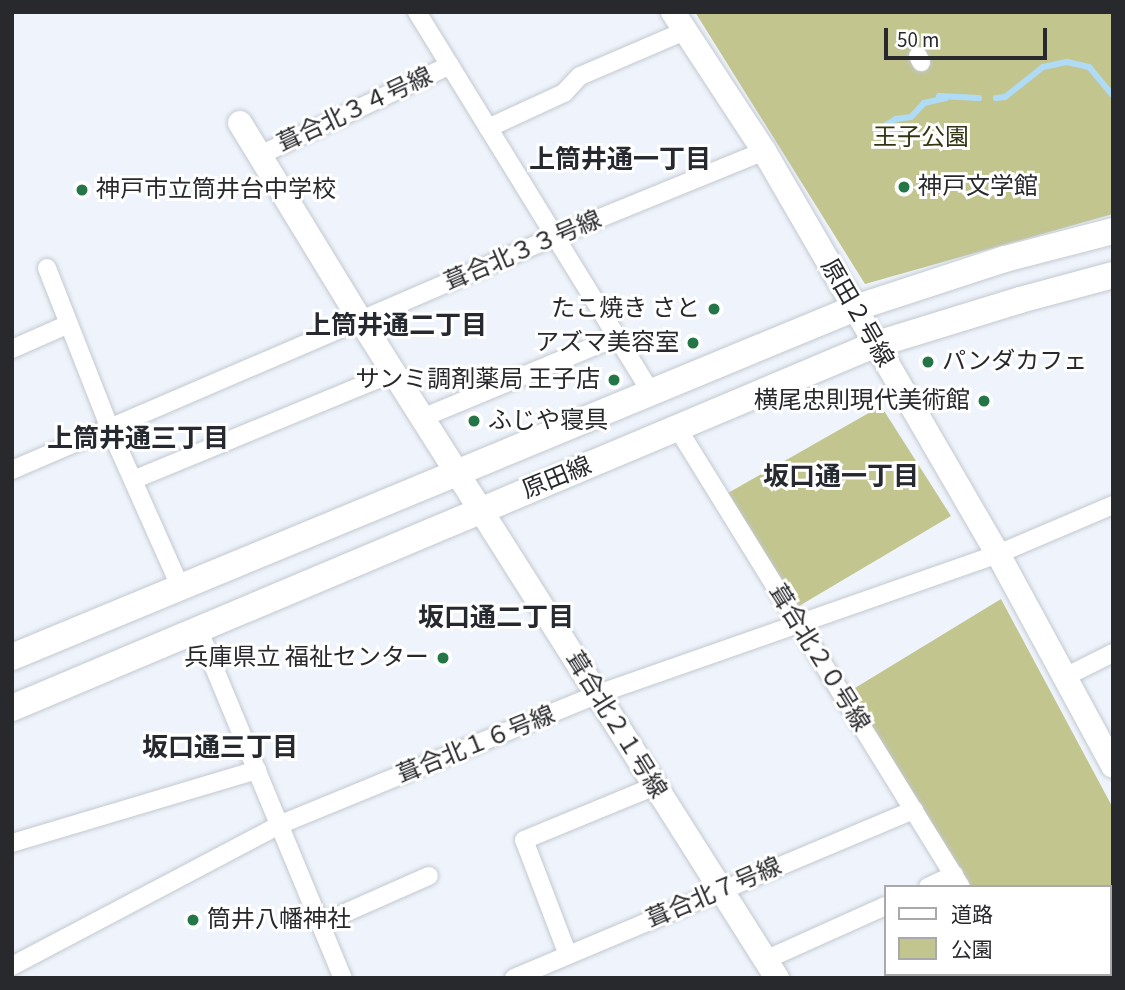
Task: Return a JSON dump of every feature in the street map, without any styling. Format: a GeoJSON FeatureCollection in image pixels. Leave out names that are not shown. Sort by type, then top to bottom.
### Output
{"type":"FeatureCollection","features":[{"type":"Feature","properties":{"kind":"main road","name":"原田線"},"geometry":{"type":"LineString","coordinates":[[12,657],[855,308],[1005,260],[1113,231]]}},
{"type":"Feature","properties":{"kind":"main road","name":"原田線"},"geometry":{"type":"LineString","coordinates":[[12,708],[199,631],[479,509],[678,429],[874,345],[1020,300],[1113,275]]}},
{"type":"Feature","properties":{"kind":"street"},"geometry":{"type":"LineString","coordinates":[[417,12],[650,392]]}},
{"type":"Feature","properties":{"kind":"street"},"geometry":{"type":"LineString","coordinates":[[488,128],[564,93],[580,76],[679,22]]}},
{"type":"Feature","properties":{"kind":"street","name":"原田２号線"},"geometry":{"type":"LineString","coordinates":[[679,22],[764,151],[874,345],[999,554],[1113,766]]}},
{"type":"Feature","properties":{"kind":"street","name":"葺合北３４号線"},"geometry":{"type":"LineString","coordinates":[[260,155],[450,65]]}},
{"type":"Feature","properties":{"kind":"street","name":"葺合北２１号線"},"geometry":{"type":"LineString","coordinates":[[240,123],[393,373],[771,969]]}},
{"type":"Feature","properties":{"kind":"street","name":"葺合北３３号線"},"geometry":{"type":"LineString","coordinates":[[12,470],[556,236],[764,151]]}},
{"type":"Feature","properties":{"kind":"street"},"geometry":{"type":"LineString","coordinates":[[47,268],[110,429],[180,586]]}},
{"type":"Feature","properties":{"kind":"street"},"geometry":{"type":"LineString","coordinates":[[12,349],[69,324]]}},
{"type":"Feature","properties":{"kind":"street"},"geometry":{"type":"LineString","coordinates":[[422,418],[617,337]]}},
{"type":"Feature","properties":{"kind":"street"},"geometry":{"type":"LineString","coordinates":[[133,480],[393,373]]}},
{"type":"Feature","properties":{"kind":"street","name":"葺合北２０号線"},"geometry":{"type":"LineString","coordinates":[[678,429],[958,881]]}},
{"type":"Feature","properties":{"kind":"street","name":"葺合北１６号線"},"geometry":{"type":"LineString","coordinates":[[12,966],[279,825],[598,694],[999,554],[1113,505]]}},
{"type":"Feature","properties":{"kind":"street"},"geometry":{"type":"LineString","coordinates":[[199,631],[343,978]]}},
{"type":"Feature","properties":{"kind":"street"},"geometry":{"type":"LineString","coordinates":[[1065,677],[1113,653]]}},
{"type":"Feature","properties":{"kind":"street"},"geometry":{"type":"LineString","coordinates":[[12,843],[257,771]]}},
{"type":"Feature","properties":{"kind":"street"},"geometry":{"type":"LineString","coordinates":[[568,955],[524,840],[655,786]]}},
{"type":"Feature","properties":{"kind":"street","name":"葺合北７号線"},"geometry":{"type":"LineString","coordinates":[[514,978],[914,810]]}},
{"type":"Feature","properties":{"kind":"street"},"geometry":{"type":"LineString","coordinates":[[320,924],[429,876]]}},
{"type":"Feature","properties":{"kind":"street"},"geometry":{"type":"LineString","coordinates":[[938,885],[958,881]]}},
{"type":"Feature","properties":{"kind":"street"},"geometry":{"type":"LineString","coordinates":[[771,969],[884,907]]}},
{"type":"Feature","properties":{"kind":"green space","name":"王子公園"},"geometry":{"type":"Polygon","coordinates":[[[695,12],[1113,12],[1113,214],[865,284],[695,12]]]}},
{"type":"Feature","properties":{"kind":"green space"},"geometry":{"type":"Polygon","coordinates":[[[881,406],[951,516],[794,609],[728,493],[881,406]]]}},
{"type":"Feature","properties":{"kind":"green space"},"geometry":{"type":"Polygon","coordinates":[[[1001,599],[1113,808],[1113,978],[1027,978],[1026,976],[1111,976],[1111,885],[969,885],[850,691],[1001,599]]]}},
{"type":"Feature","properties":{"kind":"waterway"},"geometry":{"type":"LineString","coordinates":[[996,98],[1005,97],[1043,67],[1067,62],[1089,67],[1113,96]]}},
{"type":"Feature","properties":{"kind":"waterway"},"geometry":{"type":"LineString","coordinates":[[939,96],[979,98]]}},
{"type":"Feature","properties":{"kind":"waterway"},"geometry":{"type":"LineString","coordinates":[[886,125],[896,119],[911,117],[924,103],[945,98]]}},
{"type":"Feature","properties":{"kind":"place","name":"神戸文学館"},"geometry":{"type":"Point","coordinates":[904,187]}},
{"type":"Feature","properties":{"kind":"place","name":"神戸市立筒井台中学校"},"geometry":{"type":"Point","coordinates":[82,190]}},
{"type":"Feature","properties":{"kind":"place","name":"たこ焼き さと"},"geometry":{"type":"Point","coordinates":[714,309]}},
{"type":"Feature","properties":{"kind":"place","name":"アズマ美容室"},"geometry":{"type":"Point","coordinates":[693,343]}},
{"type":"Feature","properties":{"kind":"place","name":"パンダカフェ"},"geometry":{"type":"Point","coordinates":[928,362]}},
{"type":"Feature","properties":{"kind":"place","name":"サンミ調剤薬局 王子店"},"geometry":{"type":"Point","coordinates":[614,380]}},
{"type":"Feature","properties":{"kind":"place","name":"横尾忠則現代美術館"},"geometry":{"type":"Point","coordinates":[984,401]}},
{"type":"Feature","properties":{"kind":"place","name":"ふじや寝具"},"geometry":{"type":"Point","coordinates":[474,421]}},
{"type":"Feature","properties":{"kind":"place","name":"兵庫県立 福祉センター"},"geometry":{"type":"Point","coordinates":[443,658]}},
{"type":"Feature","properties":{"kind":"place","name":"筒井八幡神社"},"geometry":{"type":"Point","coordinates":[193,920]}},
{"type":"Feature","properties":{"kind":"district","name":"上筒井通一丁目"},"geometry":{"type":"Point","coordinates":[620,160]}},
{"type":"Feature","properties":{"kind":"district","name":"上筒井通二丁目"},"geometry":{"type":"Point","coordinates":[396,326]}},
{"type":"Feature","properties":{"kind":"district","name":"上筒井通三丁目"},"geometry":{"type":"Point","coordinates":[138,439]}},
{"type":"Feature","properties":{"kind":"district","name":"坂口通一丁目"},"geometry":{"type":"Point","coordinates":[841,477]}},
{"type":"Feature","properties":{"kind":"district","name":"坂口通二丁目"},"geometry":{"type":"Point","coordinates":[496,618]}},
{"type":"Feature","properties":{"kind":"district","name":"坂口通三丁目"},"geometry":{"type":"Point","coordinates":[220,748]}}]}
